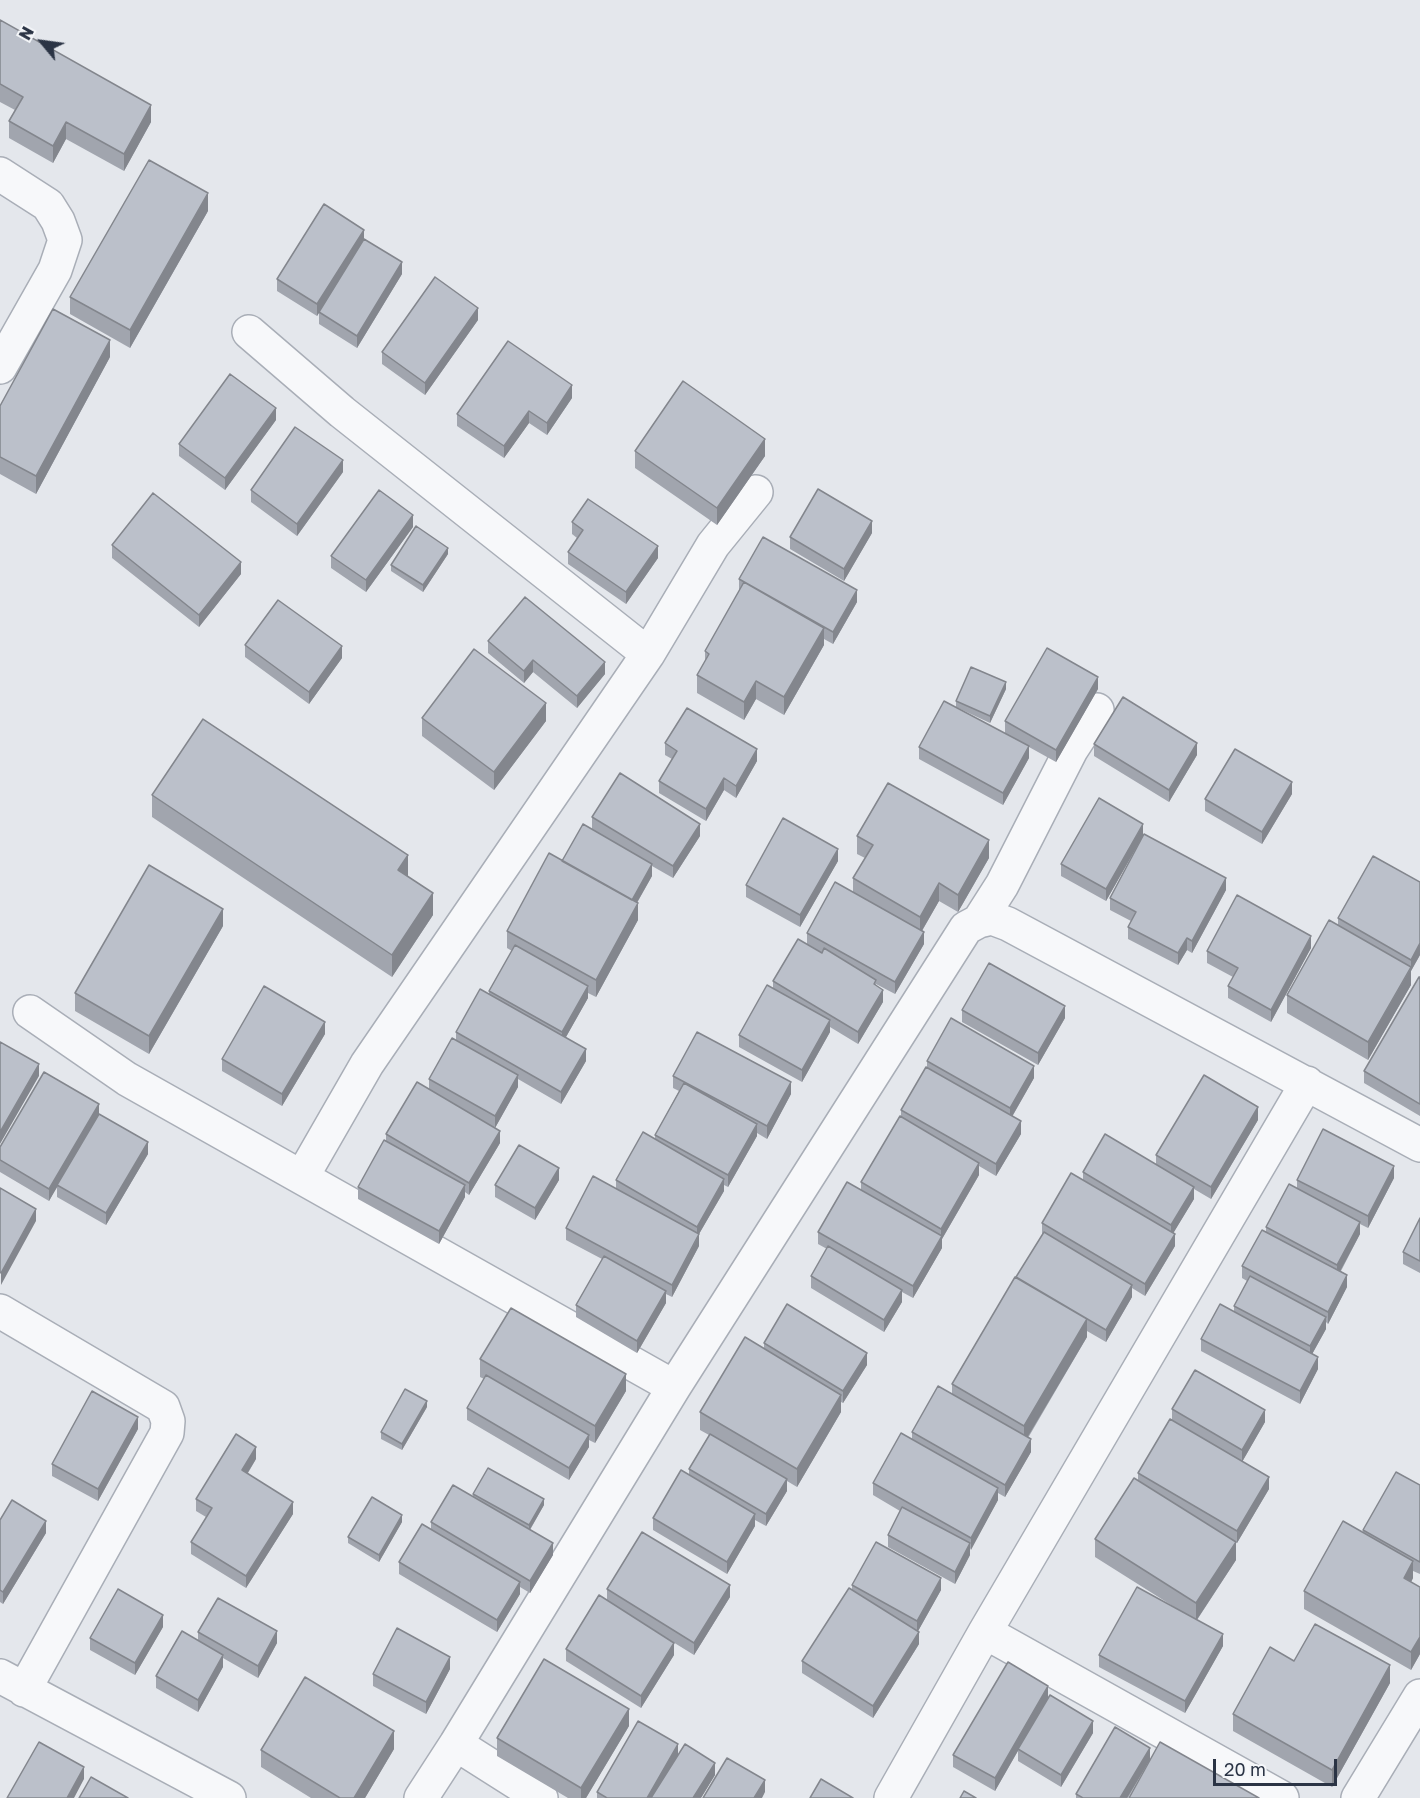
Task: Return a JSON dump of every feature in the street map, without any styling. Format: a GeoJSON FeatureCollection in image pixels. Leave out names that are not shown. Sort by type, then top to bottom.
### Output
{"type":"FeatureCollection","features":[{"type":"Feature","properties":{"kind":"street"},"geometry":{"type":"LineString","coordinates":[[0,174],[48,205],[58,221],[64,240],[55,270],[0,368]]}},
{"type":"Feature","properties":{"kind":"street"},"geometry":{"type":"LineString","coordinates":[[249,332],[351,419],[648,654]]}},
{"type":"Feature","properties":{"kind":"street"},"geometry":{"type":"LineString","coordinates":[[302,1177],[367,1064],[648,654],[713,545],[756,492]]}},
{"type":"Feature","properties":{"kind":"street"},"geometry":{"type":"LineString","coordinates":[[979,921],[1002,885],[1071,750],[1097,710]]}},
{"type":"Feature","properties":{"kind":"street"},"geometry":{"type":"LineString","coordinates":[[421,1798],[674,1387],[966,928],[979,921],[992,918],[1008,924],[1420,1144]]}},
{"type":"Feature","properties":{"kind":"street"},"geometry":{"type":"LineString","coordinates":[[30,1012],[127,1079],[674,1387]]}},
{"type":"Feature","properties":{"kind":"street"},"geometry":{"type":"LineString","coordinates":[[891,1798],[985,1632],[1307,1083]]}},
{"type":"Feature","properties":{"kind":"street"},"geometry":{"type":"LineString","coordinates":[[0,1311],[163,1407],[168,1421],[167,1433],[12,1683],[229,1798]]}},
{"type":"Feature","properties":{"kind":"street"},"geometry":{"type":"LineString","coordinates":[[985,1632],[1282,1798]]}},
{"type":"Feature","properties":{"kind":"street"},"geometry":{"type":"LineString","coordinates":[[1358,1798],[1420,1696]]}},
{"type":"Feature","properties":{"kind":"street"},"geometry":{"type":"LineString","coordinates":[[456,1744],[541,1798]]}},
{"type":"Feature","properties":{"kind":"building"},"geometry":{"type":"Polygon","coordinates":[[[0,20],[151,105],[124,154],[66,122],[53,146],[9,121],[23,97],[0,84],[0,20]]]}},
{"type":"Feature","properties":{"kind":"building"},"geometry":{"type":"Polygon","coordinates":[[[149,160],[208,193],[130,330],[70,297],[149,160]]]}},
{"type":"Feature","properties":{"kind":"building"},"geometry":{"type":"Polygon","coordinates":[[[324,204],[364,230],[317,304],[277,279],[324,204]]]}},
{"type":"Feature","properties":{"kind":"building"},"geometry":{"type":"Polygon","coordinates":[[[364,239],[402,262],[357,336],[319,312],[364,239]]]}},
{"type":"Feature","properties":{"kind":"building"},"geometry":{"type":"Polygon","coordinates":[[[435,277],[478,308],[425,383],[382,352],[435,277]]]}},
{"type":"Feature","properties":{"kind":"building"},"geometry":{"type":"Polygon","coordinates":[[[53,309],[110,340],[36,476],[0,457],[0,406],[53,309]]]}},
{"type":"Feature","properties":{"kind":"building"},"geometry":{"type":"Polygon","coordinates":[[[508,341],[572,385],[547,423],[529,411],[504,446],[457,414],[508,341]]]}},
{"type":"Feature","properties":{"kind":"building"},"geometry":{"type":"Polygon","coordinates":[[[230,374],[276,408],[225,478],[179,444],[230,374]]]}},
{"type":"Feature","properties":{"kind":"building"},"geometry":{"type":"Polygon","coordinates":[[[683,381],[765,439],[717,508],[635,451],[683,381]]]}},
{"type":"Feature","properties":{"kind":"building"},"geometry":{"type":"Polygon","coordinates":[[[295,427],[343,460],[297,524],[251,490],[295,427]]]}},
{"type":"Feature","properties":{"kind":"building"},"geometry":{"type":"Polygon","coordinates":[[[818,489],[872,521],[844,569],[790,537],[818,489]]]}},
{"type":"Feature","properties":{"kind":"building"},"geometry":{"type":"Polygon","coordinates":[[[379,490],[413,515],[366,580],[331,556],[379,490]]]}},
{"type":"Feature","properties":{"kind":"building"},"geometry":{"type":"Polygon","coordinates":[[[153,493],[241,562],[199,615],[112,545],[153,493]]]}},
{"type":"Feature","properties":{"kind":"building"},"geometry":{"type":"Polygon","coordinates":[[[588,499],[658,546],[626,592],[568,552],[583,530],[572,522],[588,499]]]}},
{"type":"Feature","properties":{"kind":"building"},"geometry":{"type":"Polygon","coordinates":[[[416,526],[448,548],[423,585],[391,565],[416,526]]]}},
{"type":"Feature","properties":{"kind":"building"},"geometry":{"type":"Polygon","coordinates":[[[763,537],[857,590],[833,632],[739,579],[763,537]]]}},
{"type":"Feature","properties":{"kind":"building"},"geometry":{"type":"Polygon","coordinates":[[[744,582],[824,628],[784,697],[756,681],[744,702],[697,675],[709,654],[705,651],[744,582]]]}},
{"type":"Feature","properties":{"kind":"building"},"geometry":{"type":"Polygon","coordinates":[[[525,597],[605,662],[577,696],[533,660],[524,671],[488,641],[525,597]]]}},
{"type":"Feature","properties":{"kind":"building"},"geometry":{"type":"Polygon","coordinates":[[[278,600],[342,646],[309,692],[245,645],[278,600]]]}},
{"type":"Feature","properties":{"kind":"building"},"geometry":{"type":"Polygon","coordinates":[[[1047,648],[1098,677],[1056,750],[1005,721],[1047,648]]]}},
{"type":"Feature","properties":{"kind":"building"},"geometry":{"type":"Polygon","coordinates":[[[474,649],[546,703],[494,772],[422,718],[474,649]]]}},
{"type":"Feature","properties":{"kind":"building"},"geometry":{"type":"Polygon","coordinates":[[[971,667],[1006,682],[990,716],[956,701],[971,667]]]}},
{"type":"Feature","properties":{"kind":"building"},"geometry":{"type":"Polygon","coordinates":[[[1123,697],[1197,743],[1169,790],[1094,744],[1123,697]]]}},
{"type":"Feature","properties":{"kind":"building"},"geometry":{"type":"Polygon","coordinates":[[[944,701],[1029,746],[1003,793],[919,747],[944,701]]]}},
{"type":"Feature","properties":{"kind":"building"},"geometry":{"type":"Polygon","coordinates":[[[687,708],[757,749],[736,786],[724,778],[706,809],[659,781],[677,751],[665,743],[687,708]]]}},
{"type":"Feature","properties":{"kind":"building"},"geometry":{"type":"Polygon","coordinates":[[[203,719],[408,855],[398,870],[433,893],[392,955],[152,795],[203,719]]]}},
{"type":"Feature","properties":{"kind":"building"},"geometry":{"type":"Polygon","coordinates":[[[1235,749],[1292,782],[1262,832],[1205,799],[1235,749]]]}},
{"type":"Feature","properties":{"kind":"building"},"geometry":{"type":"Polygon","coordinates":[[[620,773],[700,824],[673,866],[592,817],[620,773]]]}},
{"type":"Feature","properties":{"kind":"building"},"geometry":{"type":"Polygon","coordinates":[[[888,783],[989,840],[958,895],[939,883],[920,917],[853,878],[873,845],[857,836],[888,783]]]}},
{"type":"Feature","properties":{"kind":"building"},"geometry":{"type":"Polygon","coordinates":[[[1099,798],[1143,824],[1106,889],[1061,864],[1099,798]]]}},
{"type":"Feature","properties":{"kind":"building"},"geometry":{"type":"Polygon","coordinates":[[[783,818],[838,849],[800,915],[746,885],[783,818]]]}},
{"type":"Feature","properties":{"kind":"building"},"geometry":{"type":"Polygon","coordinates":[[[583,824],[652,864],[632,900],[562,861],[583,824]]]}},
{"type":"Feature","properties":{"kind":"building"},"geometry":{"type":"Polygon","coordinates":[[[1144,834],[1226,878],[1192,941],[1187,938],[1178,953],[1128,927],[1136,912],[1110,898],[1144,834]]]}},
{"type":"Feature","properties":{"kind":"building"},"geometry":{"type":"Polygon","coordinates":[[[549,853],[638,903],[596,980],[507,931],[549,853]]]}},
{"type":"Feature","properties":{"kind":"building"},"geometry":{"type":"Polygon","coordinates":[[[1373,856],[1420,882],[1420,943],[1411,960],[1338,918],[1373,856]]]}},
{"type":"Feature","properties":{"kind":"building"},"geometry":{"type":"Polygon","coordinates":[[[149,865],[223,909],[149,1036],[75,993],[149,865]]]}},
{"type":"Feature","properties":{"kind":"building"},"geometry":{"type":"Polygon","coordinates":[[[835,882],[924,932],[895,982],[807,933],[835,882]]]}},
{"type":"Feature","properties":{"kind":"building"},"geometry":{"type":"Polygon","coordinates":[[[1237,895],[1311,936],[1271,1010],[1228,986],[1238,968],[1207,951],[1237,895]]]}},
{"type":"Feature","properties":{"kind":"building"},"geometry":{"type":"Polygon","coordinates":[[[1329,920],[1411,967],[1368,1042],[1287,995],[1329,920]]]}},
{"type":"Feature","properties":{"kind":"building"},"geometry":{"type":"Polygon","coordinates":[[[798,939],[822,953],[824,948],[876,980],[874,984],[883,990],[858,1032],[773,981],[798,939]]]}},
{"type":"Feature","properties":{"kind":"building"},"geometry":{"type":"Polygon","coordinates":[[[515,945],[588,986],[562,1032],[489,991],[515,945]]]}},
{"type":"Feature","properties":{"kind":"building"},"geometry":{"type":"Polygon","coordinates":[[[989,963],[1065,1006],[1038,1053],[962,1010],[989,963]]]}},
{"type":"Feature","properties":{"kind":"building"},"geometry":{"type":"Polygon","coordinates":[[[1420,977],[1420,1104],[1364,1071],[1420,977]]]}},
{"type":"Feature","properties":{"kind":"building"},"geometry":{"type":"Polygon","coordinates":[[[767,985],[830,1020],[802,1070],[739,1035],[767,985]]]}},
{"type":"Feature","properties":{"kind":"building"},"geometry":{"type":"Polygon","coordinates":[[[264,986],[325,1022],[282,1094],[222,1059],[264,986]]]}},
{"type":"Feature","properties":{"kind":"building"},"geometry":{"type":"Polygon","coordinates":[[[480,989],[586,1049],[561,1092],[456,1032],[480,989]]]}},
{"type":"Feature","properties":{"kind":"building"},"geometry":{"type":"Polygon","coordinates":[[[951,1018],[1034,1066],[1010,1108],[927,1061],[951,1018]]]}},
{"type":"Feature","properties":{"kind":"building"},"geometry":{"type":"Polygon","coordinates":[[[697,1032],[791,1082],[767,1126],[673,1076],[697,1032]]]}},
{"type":"Feature","properties":{"kind":"building"},"geometry":{"type":"Polygon","coordinates":[[[452,1038],[518,1075],[495,1116],[429,1079],[452,1038]]]}},
{"type":"Feature","properties":{"kind":"building"},"geometry":{"type":"Polygon","coordinates":[[[0,1042],[39,1064],[0,1132],[0,1042]]]}},
{"type":"Feature","properties":{"kind":"building"},"geometry":{"type":"Polygon","coordinates":[[[926,1067],[1021,1121],[996,1164],[901,1110],[926,1067]]]}},
{"type":"Feature","properties":{"kind":"building"},"geometry":{"type":"Polygon","coordinates":[[[44,1072],[99,1104],[49,1189],[0,1160],[0,1147],[44,1072]]]}},
{"type":"Feature","properties":{"kind":"building"},"geometry":{"type":"Polygon","coordinates":[[[1204,1075],[1258,1107],[1211,1187],[1156,1155],[1204,1075]]]}},
{"type":"Feature","properties":{"kind":"building"},"geometry":{"type":"Polygon","coordinates":[[[417,1082],[500,1131],[469,1183],[386,1134],[417,1082]]]}},
{"type":"Feature","properties":{"kind":"building"},"geometry":{"type":"Polygon","coordinates":[[[684,1083],[757,1124],[728,1175],[655,1135],[684,1083]]]}},
{"type":"Feature","properties":{"kind":"building"},"geometry":{"type":"Polygon","coordinates":[[[99,1114],[148,1142],[106,1213],[57,1185],[99,1114]]]}},
{"type":"Feature","properties":{"kind":"building"},"geometry":{"type":"Polygon","coordinates":[[[900,1116],[979,1163],[941,1229],[861,1182],[900,1116]]]}},
{"type":"Feature","properties":{"kind":"building"},"geometry":{"type":"Polygon","coordinates":[[[1323,1129],[1394,1166],[1368,1216],[1297,1180],[1323,1129]]]}},
{"type":"Feature","properties":{"kind":"building"},"geometry":{"type":"Polygon","coordinates":[[[643,1132],[724,1179],[697,1227],[616,1180],[643,1132]]]}},
{"type":"Feature","properties":{"kind":"building"},"geometry":{"type":"Polygon","coordinates":[[[1105,1134],[1194,1187],[1171,1225],[1083,1172],[1105,1134]]]}},
{"type":"Feature","properties":{"kind":"building"},"geometry":{"type":"Polygon","coordinates":[[[384,1140],[465,1185],[439,1231],[358,1187],[384,1140]]]}},
{"type":"Feature","properties":{"kind":"building"},"geometry":{"type":"Polygon","coordinates":[[[519,1145],[559,1168],[535,1208],[495,1185],[519,1145]]]}},
{"type":"Feature","properties":{"kind":"building"},"geometry":{"type":"Polygon","coordinates":[[[1071,1173],[1175,1234],[1145,1284],[1042,1223],[1071,1173]]]}},
{"type":"Feature","properties":{"kind":"building"},"geometry":{"type":"Polygon","coordinates":[[[593,1176],[699,1234],[672,1285],[566,1228],[593,1176]]]}},
{"type":"Feature","properties":{"kind":"building"},"geometry":{"type":"Polygon","coordinates":[[[847,1182],[942,1236],[913,1286],[818,1232],[847,1182]]]}},
{"type":"Feature","properties":{"kind":"building"},"geometry":{"type":"Polygon","coordinates":[[[1289,1184],[1360,1222],[1337,1265],[1266,1227],[1289,1184]]]}},
{"type":"Feature","properties":{"kind":"building"},"geometry":{"type":"Polygon","coordinates":[[[0,1188],[36,1209],[1,1273],[0,1272],[0,1188]]]}},
{"type":"Feature","properties":{"kind":"building"},"geometry":{"type":"Polygon","coordinates":[[[1420,1218],[1420,1261],[1403,1252],[1420,1218]]]}},
{"type":"Feature","properties":{"kind":"building"},"geometry":{"type":"Polygon","coordinates":[[[1262,1230],[1347,1275],[1328,1312],[1242,1266],[1262,1230]]]}},
{"type":"Feature","properties":{"kind":"building"},"geometry":{"type":"Polygon","coordinates":[[[1044,1232],[1132,1285],[1106,1330],[1016,1277],[1044,1232]]]}},
{"type":"Feature","properties":{"kind":"building"},"geometry":{"type":"Polygon","coordinates":[[[828,1246],[902,1290],[884,1320],[811,1276],[828,1246]]]}},
{"type":"Feature","properties":{"kind":"building"},"geometry":{"type":"Polygon","coordinates":[[[604,1256],[666,1291],[637,1341],[576,1305],[604,1256]]]}},
{"type":"Feature","properties":{"kind":"building"},"geometry":{"type":"Polygon","coordinates":[[[1250,1276],[1326,1317],[1310,1346],[1234,1306],[1250,1276]]]}},
{"type":"Feature","properties":{"kind":"building"},"geometry":{"type":"Polygon","coordinates":[[[1015,1277],[1087,1319],[1024,1426],[952,1384],[1015,1277]]]}},
{"type":"Feature","properties":{"kind":"building"},"geometry":{"type":"Polygon","coordinates":[[[787,1304],[867,1353],[843,1391],[764,1343],[787,1304]]]}},
{"type":"Feature","properties":{"kind":"building"},"geometry":{"type":"Polygon","coordinates":[[[1220,1304],[1318,1357],[1300,1391],[1201,1339],[1220,1304]]]}},
{"type":"Feature","properties":{"kind":"building"},"geometry":{"type":"Polygon","coordinates":[[[511,1308],[626,1374],[595,1426],[480,1359],[511,1308]]]}},
{"type":"Feature","properties":{"kind":"building"},"geometry":{"type":"Polygon","coordinates":[[[745,1337],[841,1395],[797,1469],[700,1412],[745,1337]]]}},
{"type":"Feature","properties":{"kind":"building"},"geometry":{"type":"Polygon","coordinates":[[[1195,1370],[1265,1410],[1242,1450],[1172,1409],[1195,1370]]]}},
{"type":"Feature","properties":{"kind":"building"},"geometry":{"type":"Polygon","coordinates":[[[486,1375],[589,1435],[569,1468],[467,1408],[486,1375]]]}},
{"type":"Feature","properties":{"kind":"building"},"geometry":{"type":"Polygon","coordinates":[[[938,1386],[1031,1439],[1005,1485],[912,1432],[938,1386]]]}},
{"type":"Feature","properties":{"kind":"building"},"geometry":{"type":"Polygon","coordinates":[[[405,1389],[427,1401],[402,1444],[381,1432],[405,1389]]]}},
{"type":"Feature","properties":{"kind":"building"},"geometry":{"type":"Polygon","coordinates":[[[92,1391],[138,1417],[98,1489],[52,1464],[92,1391]]]}},
{"type":"Feature","properties":{"kind":"building"},"geometry":{"type":"Polygon","coordinates":[[[1170,1419],[1269,1477],[1237,1531],[1138,1473],[1170,1419]]]}},
{"type":"Feature","properties":{"kind":"building"},"geometry":{"type":"Polygon","coordinates":[[[901,1433],[998,1488],[971,1538],[873,1483],[901,1433]]]}},
{"type":"Feature","properties":{"kind":"building"},"geometry":{"type":"Polygon","coordinates":[[[236,1434],[256,1447],[242,1470],[293,1502],[246,1576],[191,1542],[212,1508],[196,1499],[236,1434]]]}},
{"type":"Feature","properties":{"kind":"building"},"geometry":{"type":"Polygon","coordinates":[[[710,1434],[787,1479],[766,1514],[689,1469],[710,1434]]]}},
{"type":"Feature","properties":{"kind":"building"},"geometry":{"type":"Polygon","coordinates":[[[488,1468],[544,1499],[529,1525],[473,1494],[488,1468]]]}},
{"type":"Feature","properties":{"kind":"building"},"geometry":{"type":"Polygon","coordinates":[[[681,1470],[755,1514],[727,1562],[653,1518],[681,1470]]]}},
{"type":"Feature","properties":{"kind":"building"},"geometry":{"type":"Polygon","coordinates":[[[1396,1472],[1420,1485],[1420,1562],[1363,1530],[1396,1472]]]}},
{"type":"Feature","properties":{"kind":"building"},"geometry":{"type":"Polygon","coordinates":[[[1134,1478],[1236,1542],[1196,1603],[1095,1539],[1134,1478]]]}},
{"type":"Feature","properties":{"kind":"building"},"geometry":{"type":"Polygon","coordinates":[[[453,1485],[553,1543],[530,1581],[431,1522],[453,1485]]]}},
{"type":"Feature","properties":{"kind":"building"},"geometry":{"type":"Polygon","coordinates":[[[372,1497],[402,1515],[379,1555],[348,1537],[372,1497]]]}},
{"type":"Feature","properties":{"kind":"building"},"geometry":{"type":"Polygon","coordinates":[[[12,1500],[46,1521],[3,1592],[0,1590],[0,1520],[12,1500]]]}},
{"type":"Feature","properties":{"kind":"building"},"geometry":{"type":"Polygon","coordinates":[[[902,1507],[970,1543],[955,1572],[888,1535],[902,1507]]]}},
{"type":"Feature","properties":{"kind":"building"},"geometry":{"type":"Polygon","coordinates":[[[1343,1521],[1413,1561],[1404,1578],[1420,1587],[1420,1637],[1411,1652],[1304,1591],[1343,1521]]]}},
{"type":"Feature","properties":{"kind":"building"},"geometry":{"type":"Polygon","coordinates":[[[422,1524],[520,1582],[497,1620],[399,1562],[422,1524]]]}},
{"type":"Feature","properties":{"kind":"building"},"geometry":{"type":"Polygon","coordinates":[[[642,1532],[730,1585],[694,1643],[607,1589],[642,1532]]]}},
{"type":"Feature","properties":{"kind":"building"},"geometry":{"type":"Polygon","coordinates":[[[876,1542],[941,1578],[917,1621],[852,1585],[876,1542]]]}},
{"type":"Feature","properties":{"kind":"building"},"geometry":{"type":"Polygon","coordinates":[[[1137,1587],[1223,1634],[1185,1701],[1099,1655],[1137,1587]]]}},
{"type":"Feature","properties":{"kind":"building"},"geometry":{"type":"Polygon","coordinates":[[[849,1588],[919,1632],[873,1706],[802,1661],[849,1588]]]}},
{"type":"Feature","properties":{"kind":"building"},"geometry":{"type":"Polygon","coordinates":[[[118,1589],[163,1615],[135,1663],[90,1638],[118,1589]]]}},
{"type":"Feature","properties":{"kind":"building"},"geometry":{"type":"Polygon","coordinates":[[[599,1595],[674,1643],[641,1696],[566,1649],[599,1595]]]}},
{"type":"Feature","properties":{"kind":"building"},"geometry":{"type":"Polygon","coordinates":[[[218,1598],[277,1631],[258,1666],[198,1632],[218,1598]]]}},
{"type":"Feature","properties":{"kind":"building"},"geometry":{"type":"Polygon","coordinates":[[[1315,1624],[1390,1665],[1332,1770],[1233,1714],[1270,1647],[1294,1661],[1315,1624]]]}},
{"type":"Feature","properties":{"kind":"building"},"geometry":{"type":"Polygon","coordinates":[[[397,1628],[450,1657],[426,1702],[373,1674],[397,1628]]]}},
{"type":"Feature","properties":{"kind":"building"},"geometry":{"type":"Polygon","coordinates":[[[182,1631],[223,1655],[198,1700],[156,1676],[182,1631]]]}},
{"type":"Feature","properties":{"kind":"building"},"geometry":{"type":"Polygon","coordinates":[[[544,1659],[629,1709],[581,1788],[497,1738],[544,1659]]]}},
{"type":"Feature","properties":{"kind":"building"},"geometry":{"type":"Polygon","coordinates":[[[1008,1662],[1048,1686],[995,1778],[953,1755],[1008,1662]]]}},
{"type":"Feature","properties":{"kind":"building"},"geometry":{"type":"Polygon","coordinates":[[[305,1677],[394,1731],[354,1798],[340,1798],[261,1750],[305,1677]]]}},
{"type":"Feature","properties":{"kind":"building"},"geometry":{"type":"Polygon","coordinates":[[[1050,1695],[1093,1721],[1061,1775],[1018,1749],[1050,1695]]]}},
{"type":"Feature","properties":{"kind":"building"},"geometry":{"type":"Polygon","coordinates":[[[638,1721],[678,1744],[647,1798],[607,1798],[597,1792],[638,1721]]]}},
{"type":"Feature","properties":{"kind":"building"},"geometry":{"type":"Polygon","coordinates":[[[1115,1727],[1150,1748],[1120,1798],[1083,1798],[1076,1794],[1115,1727]]]}},
{"type":"Feature","properties":{"kind":"building"},"geometry":{"type":"Polygon","coordinates":[[[39,1742],[84,1767],[67,1798],[7,1798],[39,1742]]]}},
{"type":"Feature","properties":{"kind":"building"},"geometry":{"type":"Polygon","coordinates":[[[1160,1742],[1259,1798],[1129,1798],[1160,1742]]]}},
{"type":"Feature","properties":{"kind":"building"},"geometry":{"type":"Polygon","coordinates":[[[685,1744],[715,1763],[693,1798],[651,1798],[685,1744]]]}},
{"type":"Feature","properties":{"kind":"building"},"geometry":{"type":"Polygon","coordinates":[[[727,1758],[765,1780],[754,1798],[703,1798],[727,1758]]]}},
{"type":"Feature","properties":{"kind":"building"},"geometry":{"type":"Polygon","coordinates":[[[91,1777],[128,1798],[79,1798],[91,1777]]]}},
{"type":"Feature","properties":{"kind":"building"},"geometry":{"type":"Polygon","coordinates":[[[821,1779],[853,1798],[810,1798],[821,1779]]]}},
{"type":"Feature","properties":{"kind":"building"},"geometry":{"type":"Polygon","coordinates":[[[964,1791],[976,1798],[960,1798],[964,1791]]]}}]}
